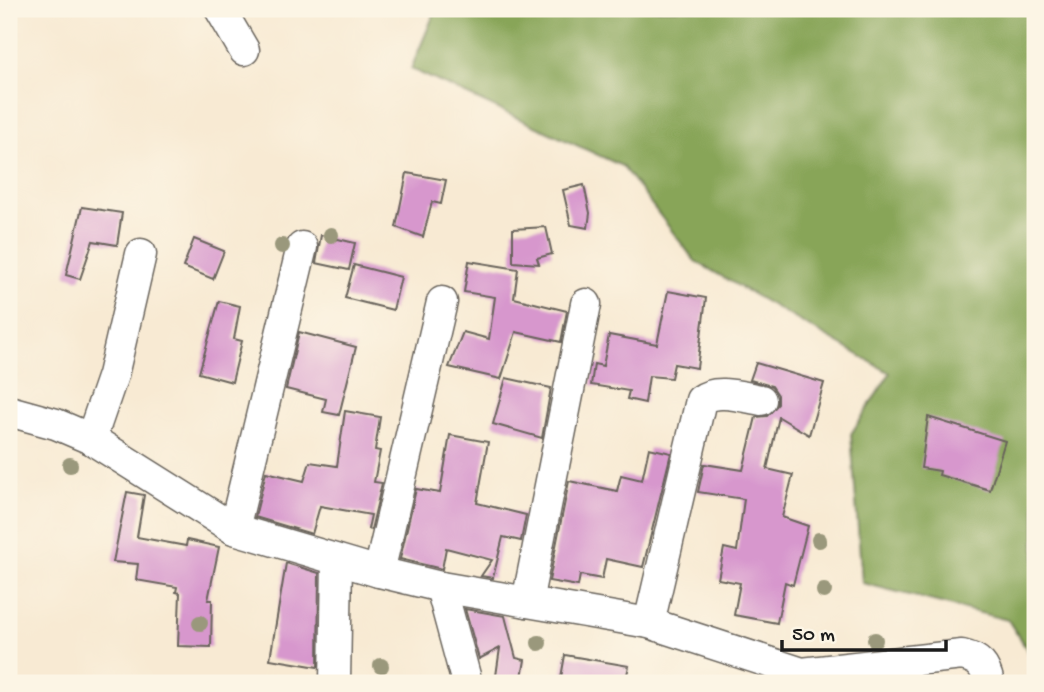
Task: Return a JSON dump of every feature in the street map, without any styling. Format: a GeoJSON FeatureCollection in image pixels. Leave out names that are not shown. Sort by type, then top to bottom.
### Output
{"type":"FeatureCollection","features":[{"type":"Feature","properties":{"kind":"street"},"geometry":{"type":"LineString","coordinates":[[220,9],[244,50]]}},
{"type":"Feature","properties":{"kind":"street"},"geometry":{"type":"LineString","coordinates":[[234,529],[302,247]]}},
{"type":"Feature","properties":{"kind":"street"},"geometry":{"type":"LineString","coordinates":[[91,439],[113,375],[141,254]]}},
{"type":"Feature","properties":{"kind":"street"},"geometry":{"type":"LineString","coordinates":[[379,572],[442,302]]}},
{"type":"Feature","properties":{"kind":"street"},"geometry":{"type":"LineString","coordinates":[[527,602],[586,304]]}},
{"type":"Feature","properties":{"kind":"street"},"geometry":{"type":"LineString","coordinates":[[649,624],[701,400],[708,395],[718,394],[761,400]]}},
{"type":"Feature","properties":{"kind":"street"},"geometry":{"type":"LineString","coordinates":[[9,411],[56,424],[91,439],[234,529],[379,572],[441,587],[649,624],[802,673],[962,655],[976,659],[986,668],[989,683]]}},
{"type":"Feature","properties":{"kind":"street"},"geometry":{"type":"LineString","coordinates":[[335,683],[337,560]]}},
{"type":"Feature","properties":{"kind":"street"},"geometry":{"type":"LineString","coordinates":[[441,587],[467,683]]}},
{"type":"Feature","properties":{"kind":"green space"},"geometry":{"type":"Polygon","coordinates":[[[436,9],[1035,9],[1035,662],[1008,620],[862,583],[851,434],[890,373],[695,261],[622,166],[411,69],[436,9]]]}},
{"type":"Feature","properties":{"kind":"building"},"geometry":{"type":"Polygon","coordinates":[[[407,173],[446,180],[441,204],[432,202],[423,237],[396,227],[407,173]]]}},
{"type":"Feature","properties":{"kind":"building"},"geometry":{"type":"Polygon","coordinates":[[[584,185],[590,213],[588,228],[571,225],[563,190],[584,185]]]}},
{"type":"Feature","properties":{"kind":"building"},"geometry":{"type":"Polygon","coordinates":[[[82,207],[122,213],[117,245],[93,241],[80,279],[66,275],[82,207]]]}},
{"type":"Feature","properties":{"kind":"building"},"geometry":{"type":"Polygon","coordinates":[[[546,227],[552,254],[537,258],[539,264],[513,262],[513,229],[546,227]]]}},
{"type":"Feature","properties":{"kind":"building"},"geometry":{"type":"Polygon","coordinates":[[[321,235],[355,243],[349,270],[316,263],[321,235]]]}},
{"type":"Feature","properties":{"kind":"building"},"geometry":{"type":"Polygon","coordinates":[[[194,239],[224,251],[213,279],[183,267],[194,239]]]}},
{"type":"Feature","properties":{"kind":"building"},"geometry":{"type":"Polygon","coordinates":[[[469,261],[518,269],[514,298],[567,311],[561,342],[516,332],[501,379],[449,367],[463,332],[489,339],[495,297],[464,292],[469,261]]]}},
{"type":"Feature","properties":{"kind":"building"},"geometry":{"type":"Polygon","coordinates":[[[354,265],[401,277],[393,310],[345,298],[354,265]]]}},
{"type":"Feature","properties":{"kind":"building"},"geometry":{"type":"Polygon","coordinates":[[[668,291],[706,298],[697,368],[674,364],[671,378],[649,376],[645,403],[627,399],[629,391],[591,385],[594,364],[603,366],[609,335],[657,344],[668,291]]]}},
{"type":"Feature","properties":{"kind":"building"},"geometry":{"type":"Polygon","coordinates":[[[219,301],[240,306],[234,339],[242,341],[232,382],[199,373],[219,301]]]}},
{"type":"Feature","properties":{"kind":"building"},"geometry":{"type":"Polygon","coordinates":[[[299,332],[356,347],[339,415],[323,412],[326,399],[286,389],[299,332]]]}},
{"type":"Feature","properties":{"kind":"building"},"geometry":{"type":"Polygon","coordinates":[[[756,363],[824,383],[809,435],[779,417],[767,469],[793,475],[782,517],[808,526],[793,585],[785,582],[777,623],[734,615],[740,583],[718,579],[724,548],[737,551],[744,499],[698,492],[704,464],[743,470],[756,417],[767,416],[778,404],[778,395],[772,386],[750,380],[756,363]]]}},
{"type":"Feature","properties":{"kind":"building"},"geometry":{"type":"Polygon","coordinates":[[[506,378],[551,388],[542,438],[493,424],[506,378]]]}},
{"type":"Feature","properties":{"kind":"building"},"geometry":{"type":"Polygon","coordinates":[[[345,411],[380,417],[375,450],[380,451],[374,482],[382,483],[371,530],[368,529],[371,515],[320,506],[312,534],[255,517],[266,472],[304,481],[310,462],[337,466],[345,411]]]}},
{"type":"Feature","properties":{"kind":"building"},"geometry":{"type":"Polygon","coordinates":[[[928,417],[1005,441],[990,490],[939,475],[940,471],[921,468],[928,417]]]}},
{"type":"Feature","properties":{"kind":"building"},"geometry":{"type":"Polygon","coordinates":[[[450,435],[488,442],[477,503],[526,515],[521,541],[503,537],[493,578],[481,576],[492,560],[446,548],[442,569],[400,559],[416,489],[440,493],[450,435]]]}},
{"type":"Feature","properties":{"kind":"building"},"geometry":{"type":"Polygon","coordinates":[[[649,448],[671,453],[643,567],[606,559],[602,579],[580,575],[578,586],[549,581],[569,481],[617,491],[621,475],[642,480],[649,448]]]}},
{"type":"Feature","properties":{"kind":"building"},"geometry":{"type":"Polygon","coordinates":[[[127,492],[144,495],[137,537],[186,546],[187,540],[219,547],[208,600],[212,600],[211,647],[178,646],[180,593],[176,592],[177,587],[136,580],[138,564],[113,562],[127,492]]]}},
{"type":"Feature","properties":{"kind":"building"},"geometry":{"type":"Polygon","coordinates":[[[286,563],[319,573],[318,667],[270,659],[286,563]]]}},
{"type":"Feature","properties":{"kind":"building"},"geometry":{"type":"Polygon","coordinates":[[[465,609],[505,616],[516,658],[525,660],[521,683],[495,683],[500,648],[479,659],[465,609]]]}},
{"type":"Feature","properties":{"kind":"building"},"geometry":{"type":"Polygon","coordinates":[[[565,655],[629,666],[625,683],[560,683],[565,655]]]}}]}
